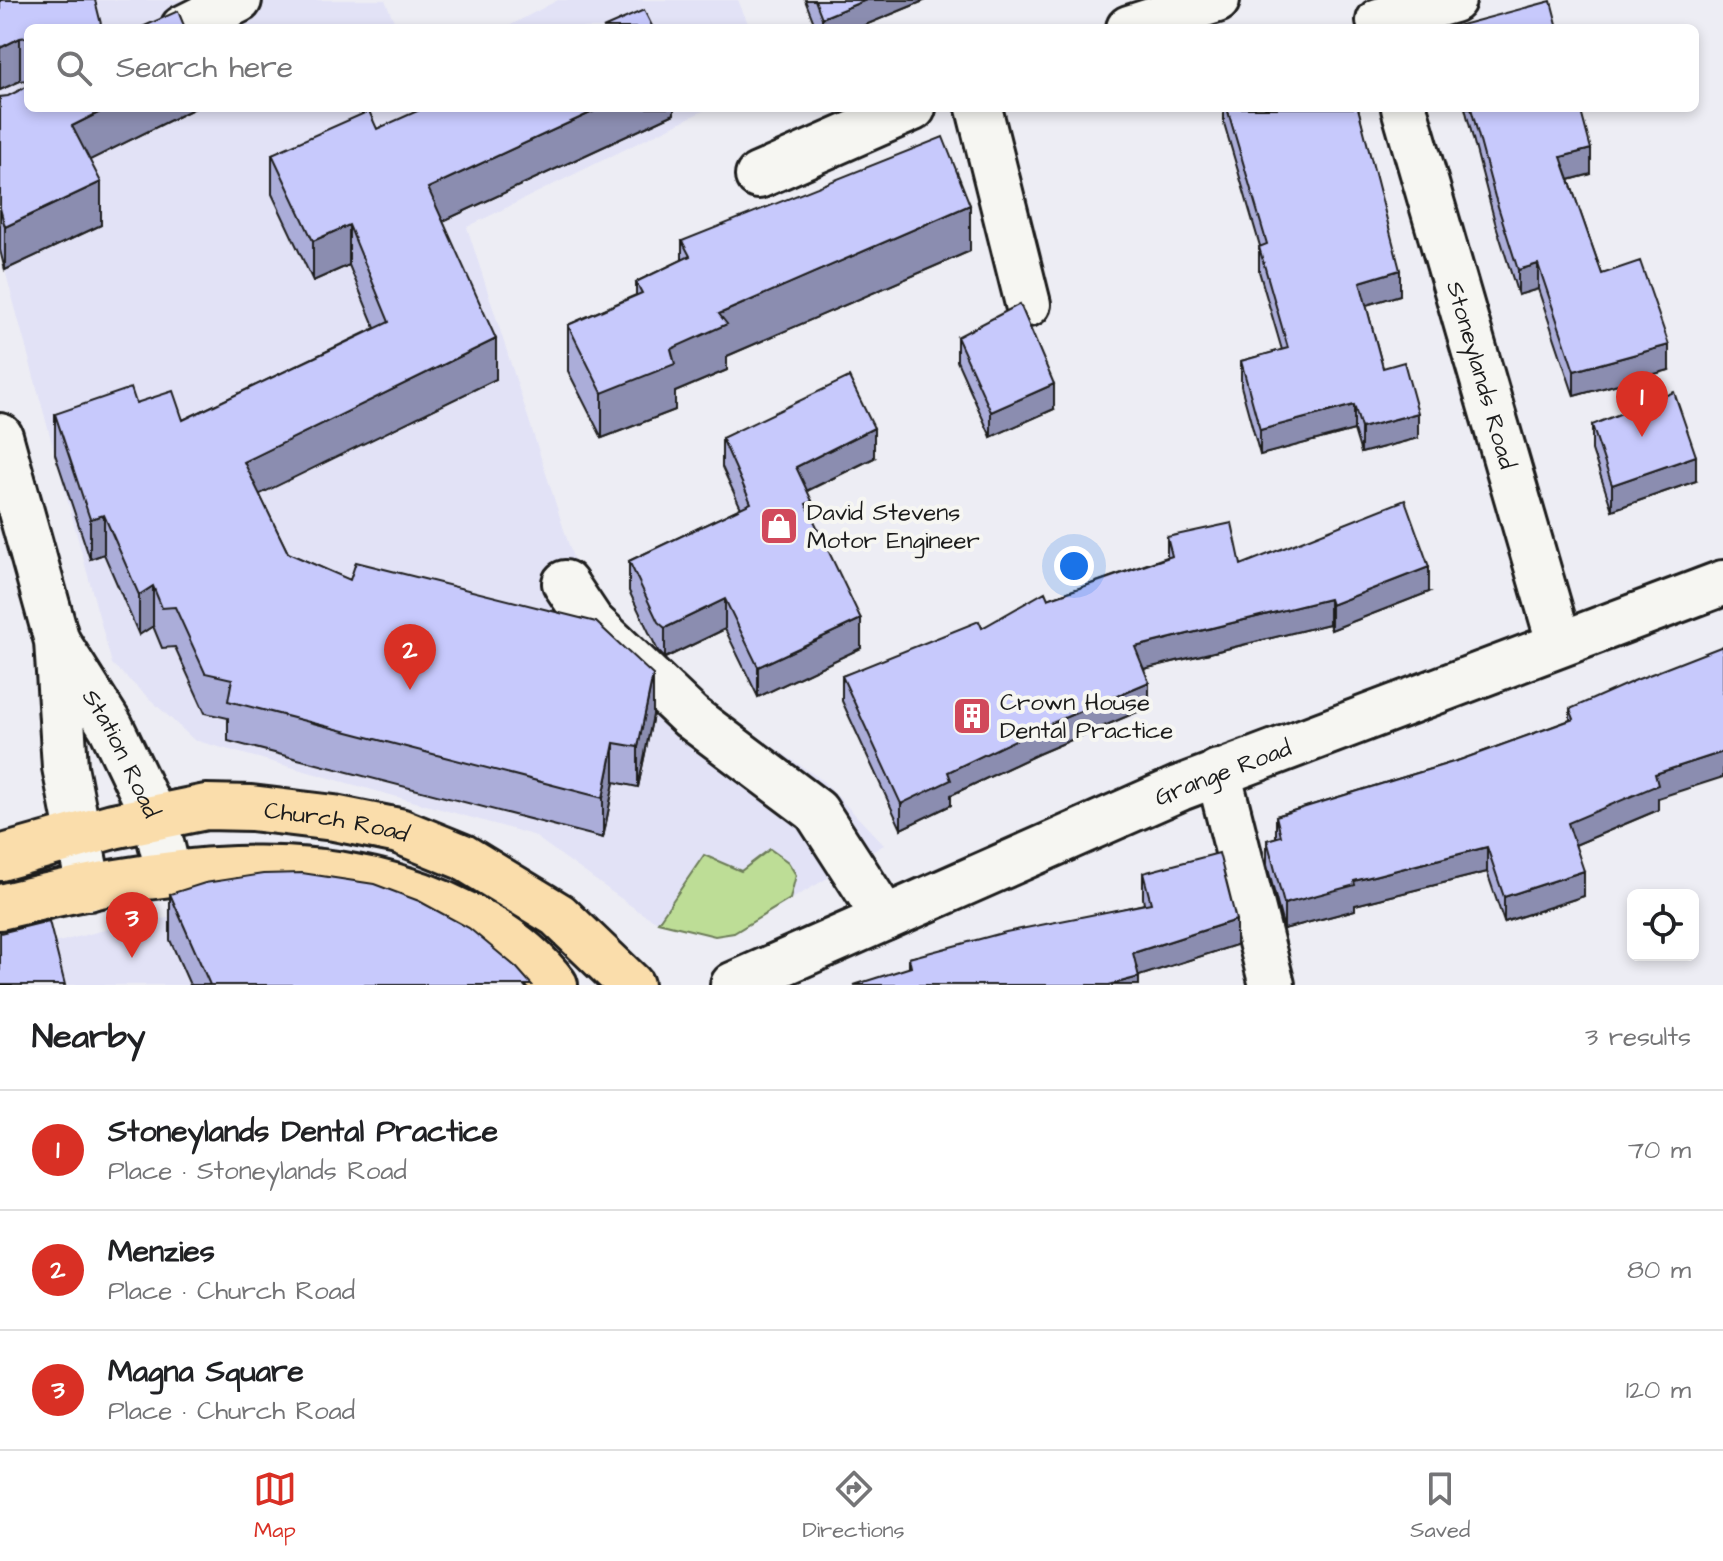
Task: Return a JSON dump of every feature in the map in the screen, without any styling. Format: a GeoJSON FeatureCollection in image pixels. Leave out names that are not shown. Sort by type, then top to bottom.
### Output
{"type":"FeatureCollection","features":[{"type":"Feature","properties":{"kind":"main road","name":"Church Road"},"geometry":{"type":"LineString","coordinates":[[0,858],[77,836],[206,807],[251,808],[334,818],[399,831],[463,857],[558,915],[631,985]]}},
{"type":"Feature","properties":{"kind":"main road","name":"Church Road"},"geometry":{"type":"LineString","coordinates":[[0,907],[169,874],[322,870],[411,889],[488,926],[524,953],[555,985]]}},
{"type":"Feature","properties":{"kind":"street"},"geometry":{"type":"LineString","coordinates":[[191,24],[239,0]]}},
{"type":"Feature","properties":{"kind":"street"},"geometry":{"type":"LineString","coordinates":[[1378,16],[1453,0]]}},
{"type":"Feature","properties":{"kind":"street"},"geometry":{"type":"LineString","coordinates":[[1139,24],[1193,3]]}},
{"type":"Feature","properties":{"kind":"street"},"geometry":{"type":"LineString","coordinates":[[758,176],[904,112]]}},
{"type":"Feature","properties":{"kind":"street"},"geometry":{"type":"LineString","coordinates":[[980,112],[1028,304]]}},
{"type":"Feature","properties":{"kind":"street","name":"Stoneylands Road"},"geometry":{"type":"LineString","coordinates":[[1405,112],[1559,642]]}},
{"type":"Feature","properties":{"kind":"street","name":"Station Road"},"geometry":{"type":"LineString","coordinates":[[0,436],[57,641],[65,767],[89,888]]}},
{"type":"Feature","properties":{"kind":"street"},"geometry":{"type":"LineString","coordinates":[[565,583],[591,622],[691,717],[816,811],[885,918]]}},
{"type":"Feature","properties":{"kind":"street","name":"Grange Road"},"geometry":{"type":"LineString","coordinates":[[733,985],[1218,772],[1723,583]]}},
{"type":"Feature","properties":{"kind":"street","name":"Station Road"},"geometry":{"type":"LineString","coordinates":[[57,641],[111,727],[155,819],[169,874]]}},
{"type":"Feature","properties":{"kind":"street"},"geometry":{"type":"LineString","coordinates":[[1218,772],[1272,985]]}},
{"type":"Feature","properties":{"kind":"shaded area"},"geometry":{"type":"Polygon","coordinates":[[[0,0],[385,0],[395,24],[24,24],[24,112],[701,112],[467,227],[575,564],[665,674],[822,780],[884,845],[734,933],[715,936],[658,922],[641,913],[533,835],[194,740],[112,664],[0,252],[0,0]]]}},
{"type":"Feature","properties":{"kind":"shaded area"},"geometry":{"type":"Polygon","coordinates":[[[558,0],[738,0],[748,24],[513,24],[558,0]]]}},
{"type":"Feature","properties":{"kind":"shaded area"},"geometry":{"type":"Polygon","coordinates":[[[247,907],[502,985],[0,985],[0,957],[132,923],[247,907]]]}},
{"type":"Feature","properties":{"kind":"green space"},"geometry":{"type":"Polygon","coordinates":[[[770,849],[788,862],[796,875],[790,899],[734,933],[715,936],[658,922],[704,855],[741,871],[770,849]]]}},
{"type":"Feature","properties":{"kind":"building"},"geometry":{"type":"Polygon","coordinates":[[[0,0],[95,0],[101,24],[24,24],[24,38],[0,48],[0,0]]]}},
{"type":"Feature","properties":{"kind":"building"},"geometry":{"type":"Polygon","coordinates":[[[815,0],[866,0],[822,18],[815,0]]]}},
{"type":"Feature","properties":{"kind":"building"},"geometry":{"type":"Polygon","coordinates":[[[1551,1],[1557,24],[1465,24],[1551,1]]]}},
{"type":"Feature","properties":{"kind":"building"},"geometry":{"type":"Polygon","coordinates":[[[644,10],[651,24],[612,24],[644,10]]]}},
{"type":"Feature","properties":{"kind":"building"},"geometry":{"type":"Polygon","coordinates":[[[178,11],[183,24],[149,24],[178,11]]]}},
{"type":"Feature","properties":{"kind":"building"},"geometry":{"type":"Polygon","coordinates":[[[24,88],[24,112],[100,112],[72,126],[101,182],[5,227],[0,208],[0,97],[24,88]]]}},
{"type":"Feature","properties":{"kind":"building"},"geometry":{"type":"Polygon","coordinates":[[[367,112],[377,129],[415,112],[592,112],[428,188],[496,339],[244,462],[288,553],[350,580],[356,562],[596,622],[653,675],[638,747],[614,743],[603,798],[228,701],[232,679],[205,673],[175,607],[162,608],[153,586],[139,595],[104,515],[90,519],[55,414],[131,388],[136,403],[173,391],[183,420],[389,322],[349,225],[313,241],[272,154],[367,112]]]}},
{"type":"Feature","properties":{"kind":"building"},"geometry":{"type":"Polygon","coordinates":[[[1228,112],[1359,112],[1400,270],[1360,282],[1383,368],[1404,362],[1418,413],[1361,428],[1354,405],[1260,430],[1241,361],[1288,348],[1259,247],[1267,244],[1228,112]]]}},
{"type":"Feature","properties":{"kind":"building"},"geometry":{"type":"Polygon","coordinates":[[[1472,112],[1581,112],[1591,149],[1561,157],[1602,274],[1640,261],[1669,345],[1574,371],[1538,264],[1518,270],[1472,112]]]}},
{"type":"Feature","properties":{"kind":"building"},"geometry":{"type":"Polygon","coordinates":[[[943,137],[970,205],[719,314],[727,324],[671,349],[675,364],[602,393],[568,325],[642,293],[636,282],[690,256],[682,241],[943,137]]]}},
{"type":"Feature","properties":{"kind":"building"},"geometry":{"type":"Polygon","coordinates":[[[1020,304],[1054,384],[991,412],[957,337],[1020,304]]]}},
{"type":"Feature","properties":{"kind":"building"},"geometry":{"type":"Polygon","coordinates":[[[849,377],[874,428],[796,467],[812,501],[806,504],[861,619],[758,667],[725,599],[665,628],[658,622],[629,561],[751,503],[722,438],[849,377]]]}},
{"type":"Feature","properties":{"kind":"building"},"geometry":{"type":"Polygon","coordinates":[[[1674,392],[1696,456],[1612,485],[1592,425],[1674,392]]]}},
{"type":"Feature","properties":{"kind":"building"},"geometry":{"type":"Polygon","coordinates":[[[1405,500],[1429,567],[1331,605],[1329,599],[1135,647],[1149,682],[1038,729],[948,772],[951,780],[901,804],[842,676],[979,621],[982,628],[1045,592],[1048,599],[1172,556],[1167,537],[1232,523],[1241,565],[1405,500]]]}},
{"type":"Feature","properties":{"kind":"building"},"geometry":{"type":"Polygon","coordinates":[[[1723,646],[1723,752],[1655,774],[1658,785],[1568,823],[1584,871],[1504,897],[1487,847],[1354,881],[1355,885],[1284,904],[1267,840],[1281,836],[1276,816],[1460,760],[1574,719],[1570,709],[1723,646]]]}},
{"type":"Feature","properties":{"kind":"building"},"geometry":{"type":"Polygon","coordinates":[[[1219,853],[1236,920],[1133,953],[1139,977],[1109,985],[854,985],[911,967],[909,958],[1006,932],[1151,903],[1143,873],[1219,853]]]}},
{"type":"Feature","properties":{"kind":"building"},"geometry":{"type":"Polygon","coordinates":[[[302,873],[374,884],[419,901],[469,928],[517,968],[532,985],[210,985],[170,894],[205,883],[263,874],[302,873]]]}},
{"type":"Feature","properties":{"kind":"building"},"geometry":{"type":"Polygon","coordinates":[[[49,921],[65,985],[0,985],[0,933],[49,921]]]}},
{"type":"Feature","properties":{"kind":"place","name":"Stoneylands Dental Practice"},"geometry":{"type":"Point","coordinates":[1642,437]}},
{"type":"Feature","properties":{"kind":"place","name":"David Stevens Motor Engineer"},"geometry":{"type":"Point","coordinates":[779,526]}},
{"type":"Feature","properties":{"kind":"place","name":"Menzies"},"geometry":{"type":"Point","coordinates":[410,690]}},
{"type":"Feature","properties":{"kind":"place","name":"Crown House Dental Practice"},"geometry":{"type":"Point","coordinates":[972,716]}},
{"type":"Feature","properties":{"kind":"place","name":"Magna Square"},"geometry":{"type":"Point","coordinates":[132,958]}}]}
